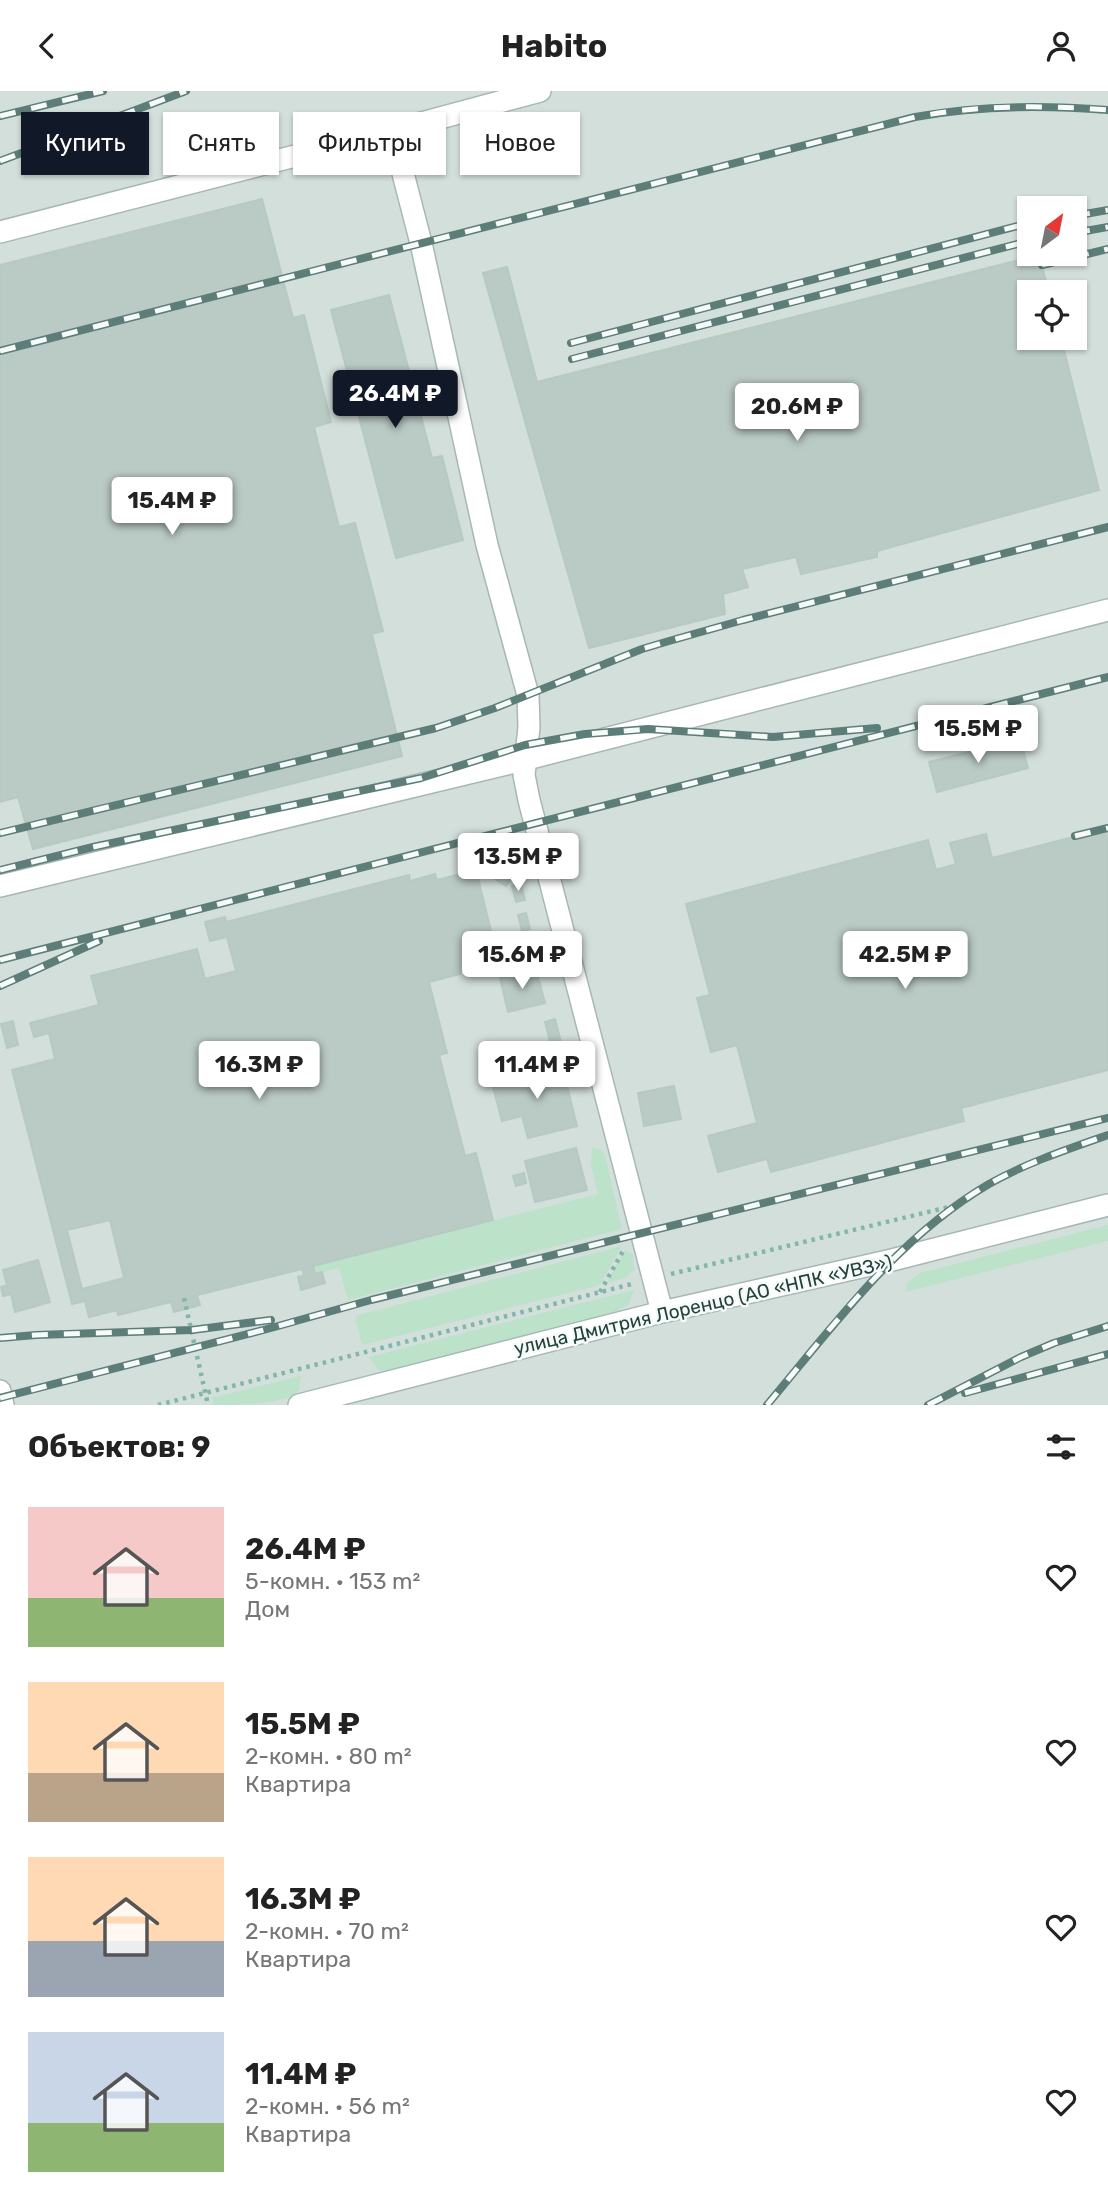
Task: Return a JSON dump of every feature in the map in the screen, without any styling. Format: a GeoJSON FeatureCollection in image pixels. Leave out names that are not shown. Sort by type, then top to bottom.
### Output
{"type":"FeatureCollection","features":[{"type":"Feature","properties":{"kind":"lane"},"geometry":{"type":"LineString","coordinates":[[446,116],[540,91]]}},
{"type":"Feature","properties":{"kind":"lane"},"geometry":{"type":"LineString","coordinates":[[0,232],[293,157]]}},
{"type":"Feature","properties":{"kind":"lane"},"geometry":{"type":"LineString","coordinates":[[403,175],[421,243],[487,545],[528,695],[528,727],[523,760],[529,800],[662,1312]]}},
{"type":"Feature","properties":{"kind":"lane"},"geometry":{"type":"LineString","coordinates":[[0,886],[523,760],[1108,610]]}},
{"type":"Feature","properties":{"kind":"lane","name":"улица Дмитрия Лоренцо (АО «НПК «УВЗ»)"},"geometry":{"type":"LineString","coordinates":[[299,1405],[662,1312],[892,1260],[1108,1205]]}},
{"type":"Feature","properties":{"kind":"lane"},"geometry":{"type":"LineString","coordinates":[[0,1391],[3,1405]]}},
{"type":"Feature","properties":{"kind":"path"},"geometry":{"type":"LineString","coordinates":[[158,1405],[654,1278],[957,1205]]}},
{"type":"Feature","properties":{"kind":"path"},"geometry":{"type":"LineString","coordinates":[[599,1292],[627,1244]]}},
{"type":"Feature","properties":{"kind":"path"},"geometry":{"type":"LineString","coordinates":[[184,1298],[208,1405]]}},
{"type":"Feature","properties":{"kind":"shaded area"},"geometry":{"type":"Polygon","coordinates":[[[0,91],[1108,91],[1108,1405],[0,1405],[0,91]]]}},
{"type":"Feature","properties":{"kind":"green space"},"geometry":{"type":"Polygon","coordinates":[[[592,1148],[601,1150],[605,1155],[622,1229],[348,1300],[339,1268],[315,1274],[313,1266],[598,1194],[591,1164],[592,1148]]]}},
{"type":"Feature","properties":{"kind":"green space"},"geometry":{"type":"Polygon","coordinates":[[[1108,1225],[1108,1241],[905,1292],[907,1283],[920,1273],[1108,1225]]]}},
{"type":"Feature","properties":{"kind":"green space"},"geometry":{"type":"Polygon","coordinates":[[[622,1246],[600,1285],[362,1345],[355,1316],[622,1246]]]}},
{"type":"Feature","properties":{"kind":"green space"},"geometry":{"type":"Polygon","coordinates":[[[625,1250],[633,1255],[634,1270],[625,1278],[607,1283],[625,1250]]]}},
{"type":"Feature","properties":{"kind":"green space"},"geometry":{"type":"Polygon","coordinates":[[[634,1290],[629,1304],[612,1314],[392,1371],[378,1370],[369,1357],[634,1290]]]}},
{"type":"Feature","properties":{"kind":"green space"},"geometry":{"type":"Polygon","coordinates":[[[301,1376],[299,1391],[282,1399],[214,1405],[212,1398],[301,1376]]]}},
{"type":"Feature","properties":{"kind":"building"},"geometry":{"type":"Polygon","coordinates":[[[262,199],[293,318],[304,315],[331,422],[314,427],[339,527],[355,523],[383,631],[372,634],[402,756],[33,849],[18,797],[0,802],[0,265],[262,199]]]}},
{"type":"Feature","properties":{"kind":"building"},"geometry":{"type":"Polygon","coordinates":[[[1017,261],[1017,266],[1042,266],[1046,280],[1017,280],[1017,350],[1064,350],[1099,490],[877,551],[877,557],[801,574],[796,557],[742,569],[748,587],[723,594],[725,614],[589,648],[483,273],[507,267],[537,382],[1017,261]]]}},
{"type":"Feature","properties":{"kind":"building"},"geometry":{"type":"Polygon","coordinates":[[[389,295],[432,458],[442,456],[463,540],[396,558],[331,310],[389,295]]]}},
{"type":"Feature","properties":{"kind":"building"},"geometry":{"type":"Polygon","coordinates":[[[1020,739],[1028,768],[937,792],[929,762],[1020,739]]]}},
{"type":"Feature","properties":{"kind":"building"},"geometry":{"type":"Polygon","coordinates":[[[1108,828],[1108,1070],[961,1108],[964,1121],[771,1172],[767,1159],[718,1172],[708,1136],[757,1123],[737,1045],[711,1052],[697,998],[710,995],[686,904],[928,840],[936,870],[956,864],[950,843],[986,834],[992,858],[1108,828]]]}},
{"type":"Feature","properties":{"kind":"building"},"geometry":{"type":"Polygon","coordinates":[[[506,866],[519,874],[515,882],[510,879],[506,886],[494,878],[499,871],[502,873],[506,866]]]}},
{"type":"Feature","properties":{"kind":"building"},"geometry":{"type":"Polygon","coordinates":[[[476,870],[493,939],[468,946],[473,968],[429,982],[447,1053],[439,1055],[465,1156],[476,1153],[493,1220],[313,1266],[315,1274],[322,1272],[325,1283],[301,1290],[298,1277],[304,1275],[302,1269],[197,1295],[200,1305],[174,1312],[171,1302],[118,1315],[117,1310],[89,1317],[85,1301],[72,1304],[12,1070],[55,1059],[49,1033],[34,1037],[30,1023],[99,1005],[91,976],[197,949],[205,979],[236,971],[227,937],[210,941],[205,922],[225,917],[226,922],[409,875],[410,881],[435,874],[437,880],[476,870]],[[110,1220],[67,1230],[82,1289],[124,1278],[110,1220]]]}},
{"type":"Feature","properties":{"kind":"building"},"geometry":{"type":"Polygon","coordinates":[[[521,884],[525,900],[516,902],[512,886],[521,884]]]}},
{"type":"Feature","properties":{"kind":"building"},"geometry":{"type":"Polygon","coordinates":[[[526,913],[530,929],[522,931],[518,915],[526,913]]]}},
{"type":"Feature","properties":{"kind":"building"},"geometry":{"type":"Polygon","coordinates":[[[536,969],[545,1003],[508,1012],[500,978],[536,969]]]}},
{"type":"Feature","properties":{"kind":"building"},"geometry":{"type":"Polygon","coordinates":[[[555,1019],[561,1042],[551,1045],[545,1022],[555,1019]]]}},
{"type":"Feature","properties":{"kind":"building"},"geometry":{"type":"Polygon","coordinates":[[[13,1021],[18,1045],[7,1048],[1,1024],[13,1021]]]}},
{"type":"Feature","properties":{"kind":"building"},"geometry":{"type":"Polygon","coordinates":[[[562,1065],[577,1126],[528,1138],[522,1116],[502,1121],[492,1083],[562,1065]]]}},
{"type":"Feature","properties":{"kind":"building"},"geometry":{"type":"Polygon","coordinates":[[[674,1086],[681,1119],[644,1126],[638,1093],[674,1086]]]}},
{"type":"Feature","properties":{"kind":"building"},"geometry":{"type":"Polygon","coordinates":[[[576,1148],[587,1190],[535,1202],[525,1161],[576,1148]]]}},
{"type":"Feature","properties":{"kind":"building"},"geometry":{"type":"Polygon","coordinates":[[[524,1173],[526,1183],[516,1186],[513,1176],[524,1173]]]}},
{"type":"Feature","properties":{"kind":"building"},"geometry":{"type":"Polygon","coordinates":[[[38,1260],[50,1302],[15,1312],[11,1294],[3,1296],[1,1287],[7,1285],[3,1270],[38,1260]]]}},
{"type":"Feature","properties":{"kind":"railway"},"geometry":{"type":"LineString","coordinates":[[0,116],[103,91]]}},
{"type":"Feature","properties":{"kind":"railway"},"geometry":{"type":"LineString","coordinates":[[0,161],[186,91]]}},
{"type":"Feature","properties":{"kind":"railway"},"geometry":{"type":"LineString","coordinates":[[0,351],[915,117],[1011,107],[1108,110]]}},
{"type":"Feature","properties":{"kind":"railway"},"geometry":{"type":"LineString","coordinates":[[1087,214],[1108,210]]}},
{"type":"Feature","properties":{"kind":"railway"},"geometry":{"type":"LineString","coordinates":[[571,343],[1017,226]]}},
{"type":"Feature","properties":{"kind":"railway"},"geometry":{"type":"LineString","coordinates":[[1087,231],[1108,227]]}},
{"type":"Feature","properties":{"kind":"railway"},"geometry":{"type":"LineString","coordinates":[[572,359],[1017,244]]}},
{"type":"Feature","properties":{"kind":"railway"},"geometry":{"type":"LineString","coordinates":[[1087,254],[1108,249]]}},
{"type":"Feature","properties":{"kind":"railway"},"geometry":{"type":"LineString","coordinates":[[0,833],[436,728],[495,708],[642,649],[743,620],[1108,527]]}},
{"type":"Feature","properties":{"kind":"railway"},"geometry":{"type":"LineString","coordinates":[[0,960],[1108,677]]}},
{"type":"Feature","properties":{"kind":"railway"},"geometry":{"type":"LineString","coordinates":[[0,870],[93,847],[421,778],[525,745],[585,734],[648,729],[773,737],[877,728]]}},
{"type":"Feature","properties":{"kind":"railway"},"geometry":{"type":"LineString","coordinates":[[1075,836],[1108,828]]}},
{"type":"Feature","properties":{"kind":"railway"},"geometry":{"type":"LineString","coordinates":[[0,986],[99,941]]}},
{"type":"Feature","properties":{"kind":"railway"},"geometry":{"type":"LineString","coordinates":[[0,1398],[371,1300],[1108,1118]]}},
{"type":"Feature","properties":{"kind":"railway"},"geometry":{"type":"LineString","coordinates":[[767,1405],[869,1284],[896,1256],[956,1205],[1018,1169],[1108,1135]]}},
{"type":"Feature","properties":{"kind":"railway"},"geometry":{"type":"LineString","coordinates":[[0,1338],[192,1330],[271,1320]]}},
{"type":"Feature","properties":{"kind":"railway"},"geometry":{"type":"LineString","coordinates":[[928,1405],[1021,1357],[1054,1343],[1108,1326]]}},
{"type":"Feature","properties":{"kind":"railway"},"geometry":{"type":"LineString","coordinates":[[965,1393],[1108,1354]]}}]}
